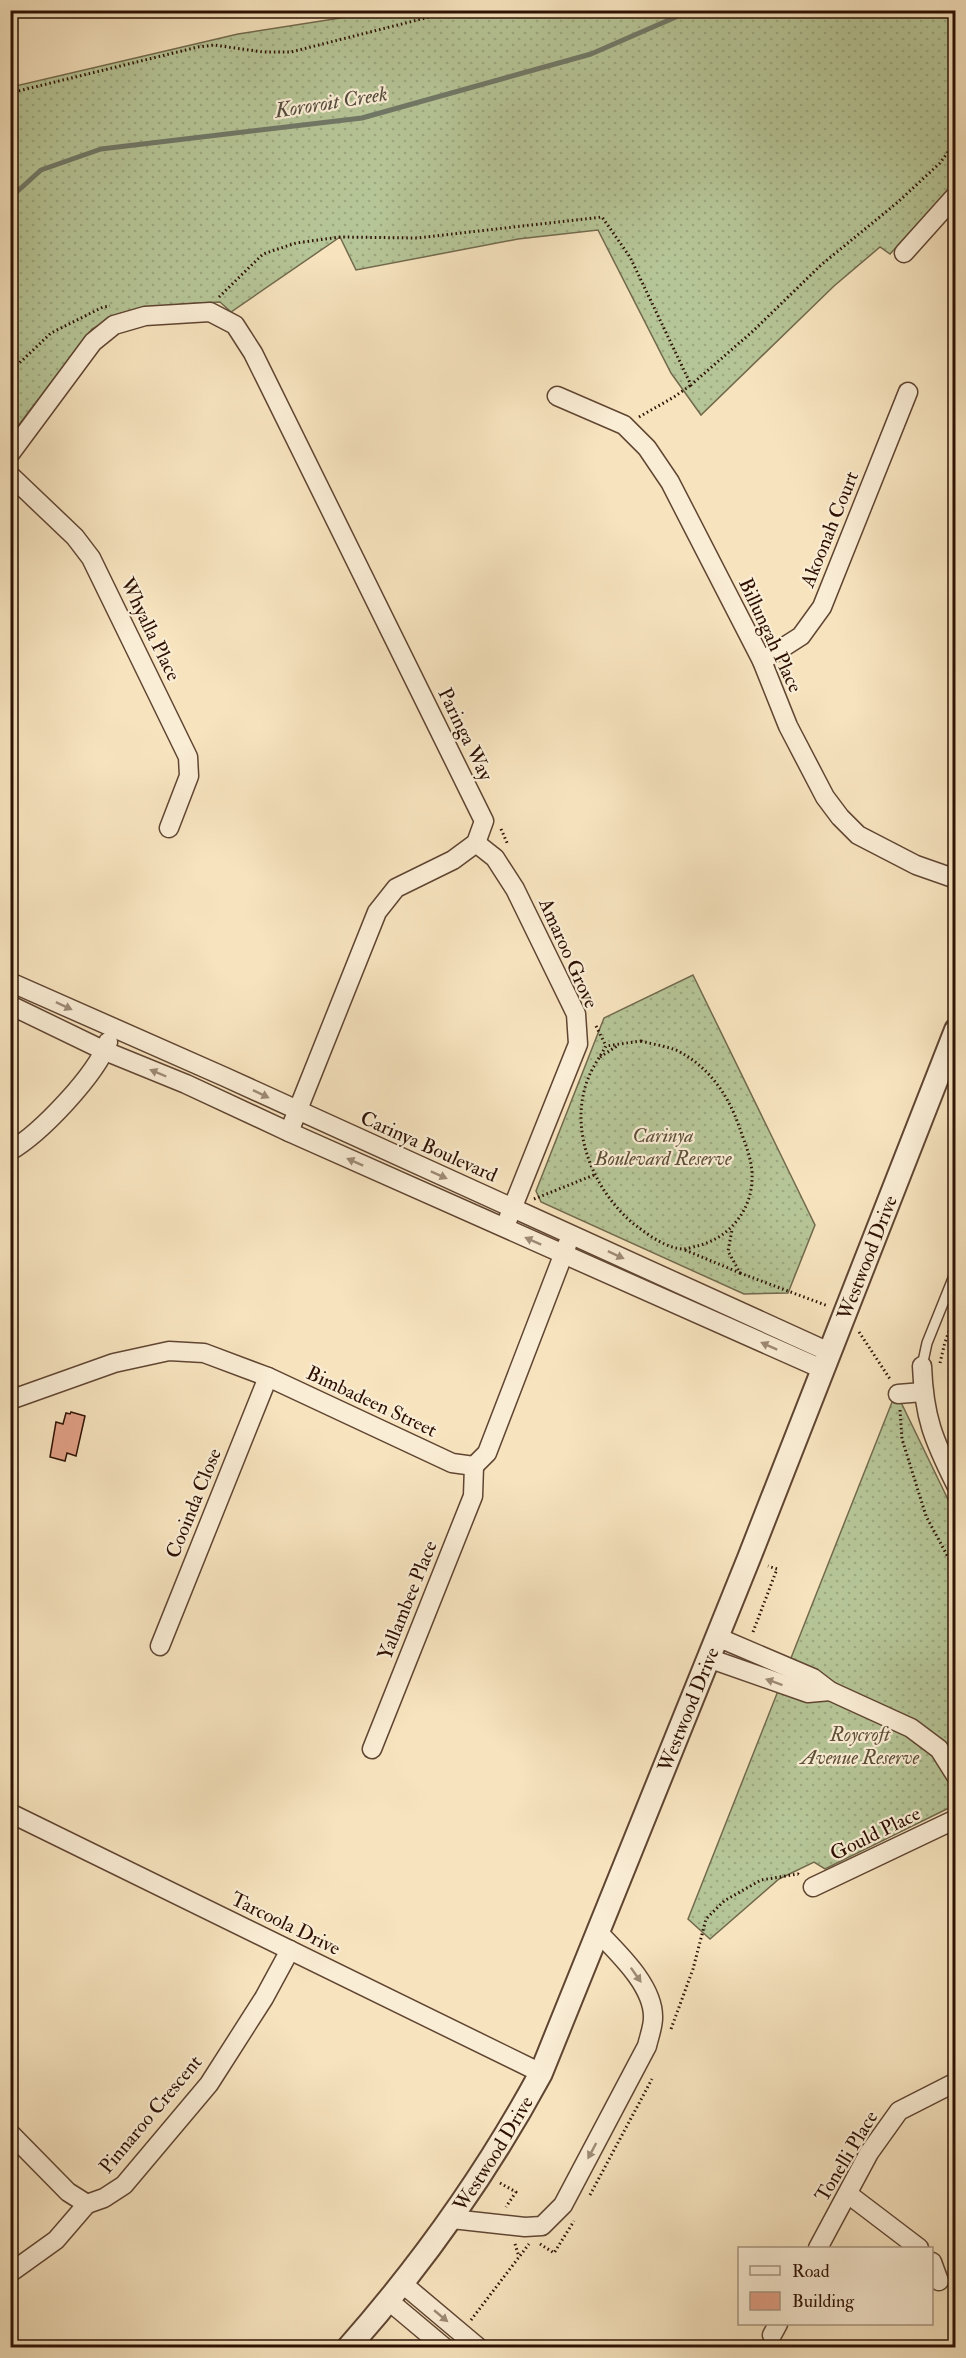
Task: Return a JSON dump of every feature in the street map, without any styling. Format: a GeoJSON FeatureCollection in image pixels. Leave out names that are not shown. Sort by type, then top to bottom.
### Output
{"type":"FeatureCollection","features":[{"type":"Feature","properties":{"kind":"street"},"geometry":{"type":"LineString","coordinates":[[904,253],[956,195]]}},
{"type":"Feature","properties":{"kind":"street","name":"Paringa Way"},"geometry":{"type":"LineString","coordinates":[[10,454],[93,342],[114,326],[145,316],[210,312],[235,325],[253,353],[484,821],[476,843]]}},
{"type":"Feature","properties":{"kind":"street","name":"Akoonah Court"},"geometry":{"type":"LineString","coordinates":[[762,661],[801,636],[822,607],[908,392]]}},
{"type":"Feature","properties":{"kind":"street","name":"Billungah Place"},"geometry":{"type":"LineString","coordinates":[[558,396],[624,425],[647,448],[670,482],[762,661],[788,726],[825,797],[840,817],[858,835],[916,865],[956,879]]}},
{"type":"Feature","properties":{"kind":"street","name":"Whyalla Place"},"geometry":{"type":"LineString","coordinates":[[10,475],[75,537],[91,558],[188,757],[189,776],[169,828]]}},
{"type":"Feature","properties":{"kind":"street"},"geometry":{"type":"LineString","coordinates":[[289,1132],[377,912],[396,888],[453,860],[476,843]]}},
{"type":"Feature","properties":{"kind":"street","name":"Amaroo Grove"},"geometry":{"type":"LineString","coordinates":[[476,843],[495,858],[515,889],[576,1014],[578,1044],[521,1205],[504,1228]]}},
{"type":"Feature","properties":{"kind":"street","name":"Carinya Boulevard"},"geometry":{"type":"LineString","coordinates":[[10,982],[113,1029],[193,1062],[407,1161],[521,1205],[571,1234],[730,1307],[826,1360]]}},
{"type":"Feature","properties":{"kind":"street"},"geometry":{"type":"LineString","coordinates":[[10,1005],[105,1051],[186,1084],[720,1324],[826,1360]]}},
{"type":"Feature","properties":{"kind":"street"},"geometry":{"type":"LineString","coordinates":[[10,1151],[64,1105],[105,1051],[113,1029]]}},
{"type":"Feature","properties":{"kind":"street","name":"Westwood Drive"},"geometry":{"type":"LineString","coordinates":[[348,2348],[396,2293],[452,2219],[516,2119],[541,2073],[749,1558],[845,1312],[947,1074],[956,1030]]}},
{"type":"Feature","properties":{"kind":"street"},"geometry":{"type":"LineString","coordinates":[[474,1467],[487,1453],[571,1234]]}},
{"type":"Feature","properties":{"kind":"street","name":"Bimbadeen Street"},"geometry":{"type":"LineString","coordinates":[[10,1400],[114,1363],[169,1351],[204,1353],[268,1377],[452,1463],[474,1467]]}},
{"type":"Feature","properties":{"kind":"street"},"geometry":{"type":"LineString","coordinates":[[922,1366],[928,1424],[956,1485]]}},
{"type":"Feature","properties":{"kind":"street","name":"Cooinda Close"},"geometry":{"type":"LineString","coordinates":[[160,1646],[268,1377]]}},
{"type":"Feature","properties":{"kind":"street"},"geometry":{"type":"LineString","coordinates":[[898,1394],[923,1392]]}},
{"type":"Feature","properties":{"kind":"street","name":"Yallambee Place"},"geometry":{"type":"LineString","coordinates":[[372,1749],[473,1496],[474,1467]]}},
{"type":"Feature","properties":{"kind":"street"},"geometry":{"type":"LineString","coordinates":[[712,1648],[813,1678],[831,1691],[911,1728],[939,1749],[956,1776]]}},
{"type":"Feature","properties":{"kind":"street","name":"Tarcoola Drive"},"geometry":{"type":"LineString","coordinates":[[10,1814],[541,2073]]}},
{"type":"Feature","properties":{"kind":"street","name":"Gould Place"},"geometry":{"type":"LineString","coordinates":[[813,1887],[956,1819]]}},
{"type":"Feature","properties":{"kind":"street"},"geometry":{"type":"LineString","coordinates":[[452,2219],[525,2227],[542,2226],[563,2205],[647,2046],[654,2018],[646,1991],[624,1958],[597,1931]]}},
{"type":"Feature","properties":{"kind":"street","name":"Pinnaroo Crescent"},"geometry":{"type":"LineString","coordinates":[[87,2204],[104,2198],[124,2185],[209,2084],[264,1998],[290,1950]]}},
{"type":"Feature","properties":{"kind":"street","name":"Tonelli Place"},"geometry":{"type":"LineString","coordinates":[[819,2247],[869,2153],[899,2111],[956,2082]]}},
{"type":"Feature","properties":{"kind":"street"},"geometry":{"type":"LineString","coordinates":[[10,2133],[68,2192],[87,2204],[56,2240],[10,2273]]}},
{"type":"Feature","properties":{"kind":"street"},"geometry":{"type":"LineString","coordinates":[[848,2194],[918,2247]]}},
{"type":"Feature","properties":{"kind":"street"},"geometry":{"type":"LineString","coordinates":[[933,2265],[939,2281]]}},
{"type":"Feature","properties":{"kind":"street"},"geometry":{"type":"LineString","coordinates":[[396,2293],[445,2348]]}},
{"type":"Feature","properties":{"kind":"street"},"geometry":{"type":"LineString","coordinates":[[396,2293],[479,2348]]}},
{"type":"Feature","properties":{"kind":"lane"},"geometry":{"type":"LineString","coordinates":[[186,1084],[193,1062]]}},
{"type":"Feature","properties":{"kind":"lane"},"geometry":{"type":"LineString","coordinates":[[217,1098],[225,1077]]}},
{"type":"Feature","properties":{"kind":"lane"},"geometry":{"type":"LineString","coordinates":[[401,1182],[407,1161]]}},
{"type":"Feature","properties":{"kind":"lane"},"geometry":{"type":"LineString","coordinates":[[637,1287],[645,1269]]}},
{"type":"Feature","properties":{"kind":"lane"},"geometry":{"type":"LineString","coordinates":[[922,1366],[927,1343],[956,1271]]}},
{"type":"Feature","properties":{"kind":"lane"},"geometry":{"type":"LineString","coordinates":[[720,1324],[730,1307]]}},
{"type":"Feature","properties":{"kind":"path"},"geometry":{"type":"LineString","coordinates":[[10,93],[198,47],[214,45],[263,52],[291,52],[457,10]]}},
{"type":"Feature","properties":{"kind":"path"},"geometry":{"type":"LineString","coordinates":[[624,425],[674,398],[691,385],[753,331],[821,265],[898,202],[940,163],[956,141]]}},
{"type":"Feature","properties":{"kind":"path"},"geometry":{"type":"LineString","coordinates":[[220,296],[263,254],[296,243],[340,237],[417,238],[602,217],[630,257],[691,385]]}},
{"type":"Feature","properties":{"kind":"path"},"geometry":{"type":"LineString","coordinates":[[740,1273],[728,1251],[732,1229],[746,1206],[752,1177],[746,1147],[733,1107],[708,1071],[676,1050],[641,1041],[606,1046],[589,1075],[583,1099],[583,1138],[594,1175],[608,1197],[629,1220],[653,1239],[684,1249],[740,1273],[845,1312],[872,1348],[898,1394],[902,1439],[926,1516],[956,1572]]}},
{"type":"Feature","properties":{"kind":"path"},"geometry":{"type":"LineString","coordinates":[[521,1205],[594,1175]]}},
{"type":"Feature","properties":{"kind":"path"},"geometry":{"type":"LineString","coordinates":[[684,1249],[709,1243],[732,1229]]}},
{"type":"Feature","properties":{"kind":"path"},"geometry":{"type":"LineString","coordinates":[[941,1370],[940,1360],[956,1313]]}},
{"type":"Feature","properties":{"kind":"path"},"geometry":{"type":"LineString","coordinates":[[749,1558],[777,1569],[751,1637]]}},
{"type":"Feature","properties":{"kind":"green space"},"geometry":{"type":"Polygon","coordinates":[[[385,11],[955,11],[955,184],[890,254],[880,247],[834,286],[701,415],[671,373],[598,230],[518,239],[356,270],[340,237],[231,312],[220,302],[183,304],[121,313],[92,329],[11,435],[11,87],[238,34],[385,11]]]}},
{"type":"Feature","properties":{"kind":"green space","name":"Carinya Boulevard Reserve"},"geometry":{"type":"Polygon","coordinates":[[[693,975],[815,1225],[788,1293],[744,1294],[541,1202],[536,1191],[604,1018],[693,975]]]}},
{"type":"Feature","properties":{"kind":"green space","name":"Roycroft Avenue Reserve"},"geometry":{"type":"Polygon","coordinates":[[[896,1392],[955,1514],[955,1805],[825,1869],[814,1862],[779,1879],[710,1939],[688,1919],[896,1392]]]}},
{"type":"Feature","properties":{"kind":"building"},"geometry":{"type":"Polygon","coordinates":[[[66,1413],[85,1416],[76,1456],[67,1453],[65,1461],[50,1457],[56,1422],[63,1424],[66,1413]]]}},
{"type":"Feature","properties":{"kind":"waterway","name":"Kororoit Creek"},"geometry":{"type":"LineString","coordinates":[[10,198],[41,170],[101,149],[362,118],[591,54],[692,10]]}}]}
